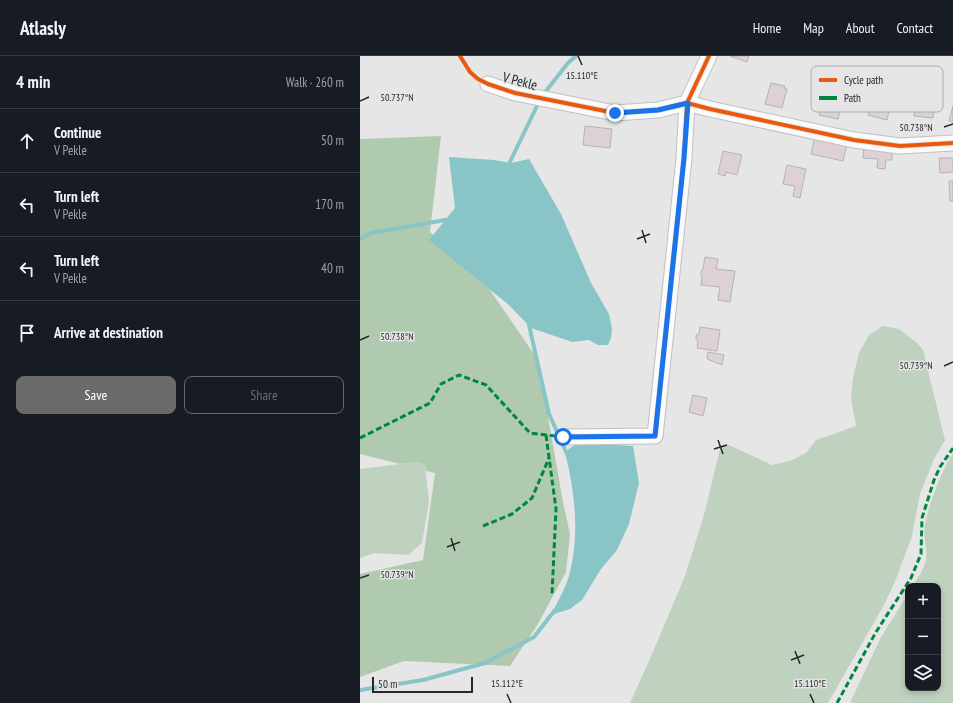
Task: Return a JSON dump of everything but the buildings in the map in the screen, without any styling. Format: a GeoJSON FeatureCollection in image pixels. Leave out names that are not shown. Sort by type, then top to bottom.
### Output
{"type":"FeatureCollection","features":[{"type":"Feature","properties":{"kind":"street"},"geometry":{"type":"LineString","coordinates":[[563,437],[655,436],[684,158],[688,103],[709,56]]}},
{"type":"Feature","properties":{"kind":"street","name":"V Pekle"},"geometry":{"type":"LineString","coordinates":[[488,84],[516,93],[615,113],[658,110],[688,103],[854,140],[900,146],[953,143]]}},
{"type":"Feature","properties":{"kind":"green space"},"geometry":{"type":"Polygon","coordinates":[[[441,136],[430,232],[490,290],[538,360],[570,534],[566,572],[538,624],[510,666],[404,661],[360,677],[360,574],[423,560],[435,473],[426,471],[425,465],[417,462],[400,464],[360,454],[360,139],[441,136]]]}},
{"type":"Feature","properties":{"kind":"green space"},"geometry":{"type":"Polygon","coordinates":[[[883,326],[899,329],[917,343],[923,350],[945,440],[934,459],[920,494],[912,536],[896,579],[884,605],[828,703],[630,703],[685,576],[704,515],[721,445],[729,445],[772,465],[790,461],[806,453],[816,440],[856,426],[851,398],[853,378],[859,353],[869,335],[883,326]]]}},
{"type":"Feature","properties":{"kind":"green space"},"geometry":{"type":"Polygon","coordinates":[[[953,453],[953,703],[850,703],[881,637],[905,599],[905,691],[941,691],[941,583],[915,583],[925,564],[926,559],[924,529],[929,508],[936,487],[953,453]]]}},
{"type":"Feature","properties":{"kind":"green space"},"geometry":{"type":"Polygon","coordinates":[[[417,462],[425,465],[429,502],[422,543],[408,555],[374,553],[360,558],[360,469],[417,462]]]}},
{"type":"Feature","properties":{"kind":"water"},"geometry":{"type":"Polygon","coordinates":[[[449,157],[494,160],[511,163],[529,159],[561,214],[591,283],[609,314],[612,329],[611,338],[608,345],[598,345],[589,340],[572,342],[531,328],[509,305],[429,240],[455,208],[449,157]]]}},
{"type":"Feature","properties":{"kind":"water"},"geometry":{"type":"Polygon","coordinates":[[[577,443],[633,446],[639,483],[629,524],[617,550],[601,569],[582,600],[570,609],[551,615],[569,576],[572,561],[575,530],[574,498],[565,452],[577,443]]]}},
{"type":"Feature","properties":{"kind":"waterway"},"geometry":{"type":"LineString","coordinates":[[546,91],[568,63],[576,56]]}},
{"type":"Feature","properties":{"kind":"waterway"},"geometry":{"type":"LineString","coordinates":[[508,166],[537,106]]}},
{"type":"Feature","properties":{"kind":"waterway"},"geometry":{"type":"LineString","coordinates":[[360,239],[371,233],[451,219]]}},
{"type":"Feature","properties":{"kind":"waterway"},"geometry":{"type":"LineString","coordinates":[[529,325],[549,414],[558,434]]}},
{"type":"Feature","properties":{"kind":"waterway"},"geometry":{"type":"LineString","coordinates":[[561,441],[568,456]]}},
{"type":"Feature","properties":{"kind":"waterway"},"geometry":{"type":"LineString","coordinates":[[360,690],[423,680],[485,663],[534,637],[555,610]]}},
{"type":"Feature","properties":{"kind":"marked path"},"geometry":{"type":"LineString","coordinates":[[360,438],[430,403],[441,384],[459,375],[486,385],[530,433],[563,437]]}},
{"type":"Feature","properties":{"kind":"marked path"},"geometry":{"type":"LineString","coordinates":[[546,435],[556,509],[552,594]]}},
{"type":"Feature","properties":{"kind":"marked path"},"geometry":{"type":"LineString","coordinates":[[837,703],[876,632],[911,578],[921,554],[922,518],[934,480],[940,467],[953,448]]}},
{"type":"Feature","properties":{"kind":"marked path"},"geometry":{"type":"LineString","coordinates":[[483,526],[512,514],[532,498],[549,458]]}},
{"type":"Feature","properties":{"kind":"cycle path"},"geometry":{"type":"LineString","coordinates":[[460,56],[470,72],[478,79],[488,84],[515,93],[615,113],[658,110],[687,103],[854,140],[900,146],[953,143]]}},
{"type":"Feature","properties":{"kind":"cycle path"},"geometry":{"type":"LineString","coordinates":[[563,437],[655,436],[684,158],[687,103],[709,56]]}},
{"type":"Feature","properties":{"kind":"route"},"geometry":{"type":"LineString","coordinates":[[563,437],[655,436],[684,158],[688,103],[658,110],[615,113]]}}]}
